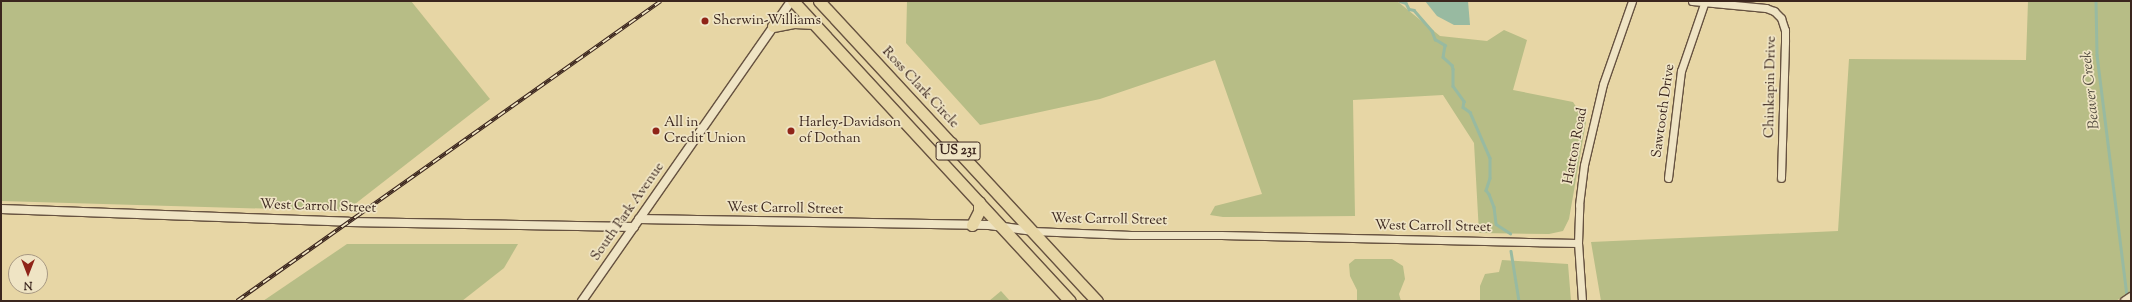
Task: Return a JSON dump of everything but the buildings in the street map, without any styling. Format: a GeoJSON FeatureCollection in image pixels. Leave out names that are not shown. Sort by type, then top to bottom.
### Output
{"type":"FeatureCollection","features":[{"type":"Feature","properties":{"kind":"highway","name":"US 231"},"geometry":{"type":"LineString","coordinates":[[792,1],[1070,301]]}},
{"type":"Feature","properties":{"kind":"highway","name":"Ross Clark Circle"},"geometry":{"type":"LineString","coordinates":[[819,1],[1097,301]]}},
{"type":"Feature","properties":{"kind":"highway"},"geometry":{"type":"LineString","coordinates":[[773,26],[794,22],[814,23]]}},
{"type":"Feature","properties":{"kind":"highway"},"geometry":{"type":"LineString","coordinates":[[854,68],[868,54]]}},
{"type":"Feature","properties":{"kind":"highway"},"geometry":{"type":"LineString","coordinates":[[936,156],[951,143]]}},
{"type":"Feature","properties":{"kind":"highway"},"geometry":{"type":"LineString","coordinates":[[972,225],[979,211],[978,202]]}},
{"type":"Feature","properties":{"kind":"street","name":"South Park Avenue"},"geometry":{"type":"LineString","coordinates":[[582,301],[773,26],[792,1]]}},
{"type":"Feature","properties":{"kind":"street","name":"Hatton Road"},"geometry":{"type":"LineString","coordinates":[[1582,301],[1578,243],[1581,185],[1587,144],[1604,84],[1632,1]]}},
{"type":"Feature","properties":{"kind":"street","name":"Chinkapin Drive"},"geometry":{"type":"LineString","coordinates":[[1692,1],[1704,4],[1766,8],[1774,11],[1781,18],[1785,30],[1786,42],[1781,178]]}},
{"type":"Feature","properties":{"kind":"street","name":"Sawtooth Drive"},"geometry":{"type":"LineString","coordinates":[[1668,178],[1681,71],[1704,4]]}},
{"type":"Feature","properties":{"kind":"street","name":"West Carroll Street"},"geometry":{"type":"LineString","coordinates":[[1,209],[348,222],[634,227]]}},
{"type":"Feature","properties":{"kind":"street","name":"West Carroll Street"},"geometry":{"type":"LineString","coordinates":[[639,219],[972,225],[1032,231],[1131,235],[1221,235],[1578,243]]}},
{"type":"Feature","properties":{"kind":"street"},"geometry":{"type":"LineString","coordinates":[[2125,301],[2131,297]]}},
{"type":"Feature","properties":{"kind":"shaded area"},"geometry":{"type":"Polygon","coordinates":[[[1,1],[411,1],[490,99],[346,211],[1,201],[1,1]]]}},
{"type":"Feature","properties":{"kind":"shaded area"},"geometry":{"type":"Polygon","coordinates":[[[907,1],[1397,1],[1440,36],[1487,41],[1504,30],[1527,40],[1513,90],[1573,102],[1586,122],[1569,219],[1563,231],[1549,234],[1479,233],[1474,143],[1443,95],[1353,100],[1355,216],[1223,217],[1210,215],[1215,206],[1262,194],[1215,60],[1100,99],[980,125],[906,43],[907,1]]]}},
{"type":"Feature","properties":{"kind":"shaded area"},"geometry":{"type":"Polygon","coordinates":[[[1425,1],[1468,1],[1470,25],[1454,25],[1437,16],[1425,1]]]}},
{"type":"Feature","properties":{"kind":"shaded area"},"geometry":{"type":"Polygon","coordinates":[[[2028,1],[2131,1],[2131,291],[2116,301],[1601,301],[1591,242],[1838,231],[1849,59],[2026,60],[2028,1]]]}},
{"type":"Feature","properties":{"kind":"shaded area"},"geometry":{"type":"Polygon","coordinates":[[[347,244],[518,244],[504,268],[462,301],[263,301],[347,244]]]}},
{"type":"Feature","properties":{"kind":"shaded area"},"geometry":{"type":"Polygon","coordinates":[[[1355,259],[1392,259],[1403,266],[1405,279],[1399,294],[1401,301],[1357,301],[1357,290],[1350,276],[1349,264],[1355,259]]]}},
{"type":"Feature","properties":{"kind":"shaded area"},"geometry":{"type":"Polygon","coordinates":[[[1502,260],[1568,264],[1571,301],[1480,301],[1480,286],[1485,274],[1499,272],[1502,260]]]}},
{"type":"Feature","properties":{"kind":"shaded area"},"geometry":{"type":"Polygon","coordinates":[[[1001,291],[1010,301],[989,301],[1001,291]]]}},
{"type":"Feature","properties":{"kind":"waterway"},"geometry":{"type":"LineString","coordinates":[[1400,1],[1406,3],[1409,9],[1414,10],[1432,31],[1435,39],[1445,45],[1443,57],[1452,65],[1453,86],[1464,101],[1463,107],[1470,112],[1490,158],[1490,178],[1486,190],[1494,207],[1496,224],[1510,233]]}},
{"type":"Feature","properties":{"kind":"waterway","name":"Beaver Creek"},"geometry":{"type":"LineString","coordinates":[[2096,1],[2097,55],[2127,295]]}},
{"type":"Feature","properties":{"kind":"waterway"},"geometry":{"type":"LineString","coordinates":[[1511,251],[1519,301]]}},
{"type":"Feature","properties":{"kind":"railway"},"geometry":{"type":"LineString","coordinates":[[237,301],[661,1]]}},
{"type":"Feature","properties":{"kind":"place","name":"Sherwin-Williams"},"geometry":{"type":"Point","coordinates":[705,21]}},
{"type":"Feature","properties":{"kind":"place","name":"All in Credit Union"},"geometry":{"type":"Point","coordinates":[656,131]}},
{"type":"Feature","properties":{"kind":"place","name":"Harley-Davidson of Dothan"},"geometry":{"type":"Point","coordinates":[791,131]}}]}
